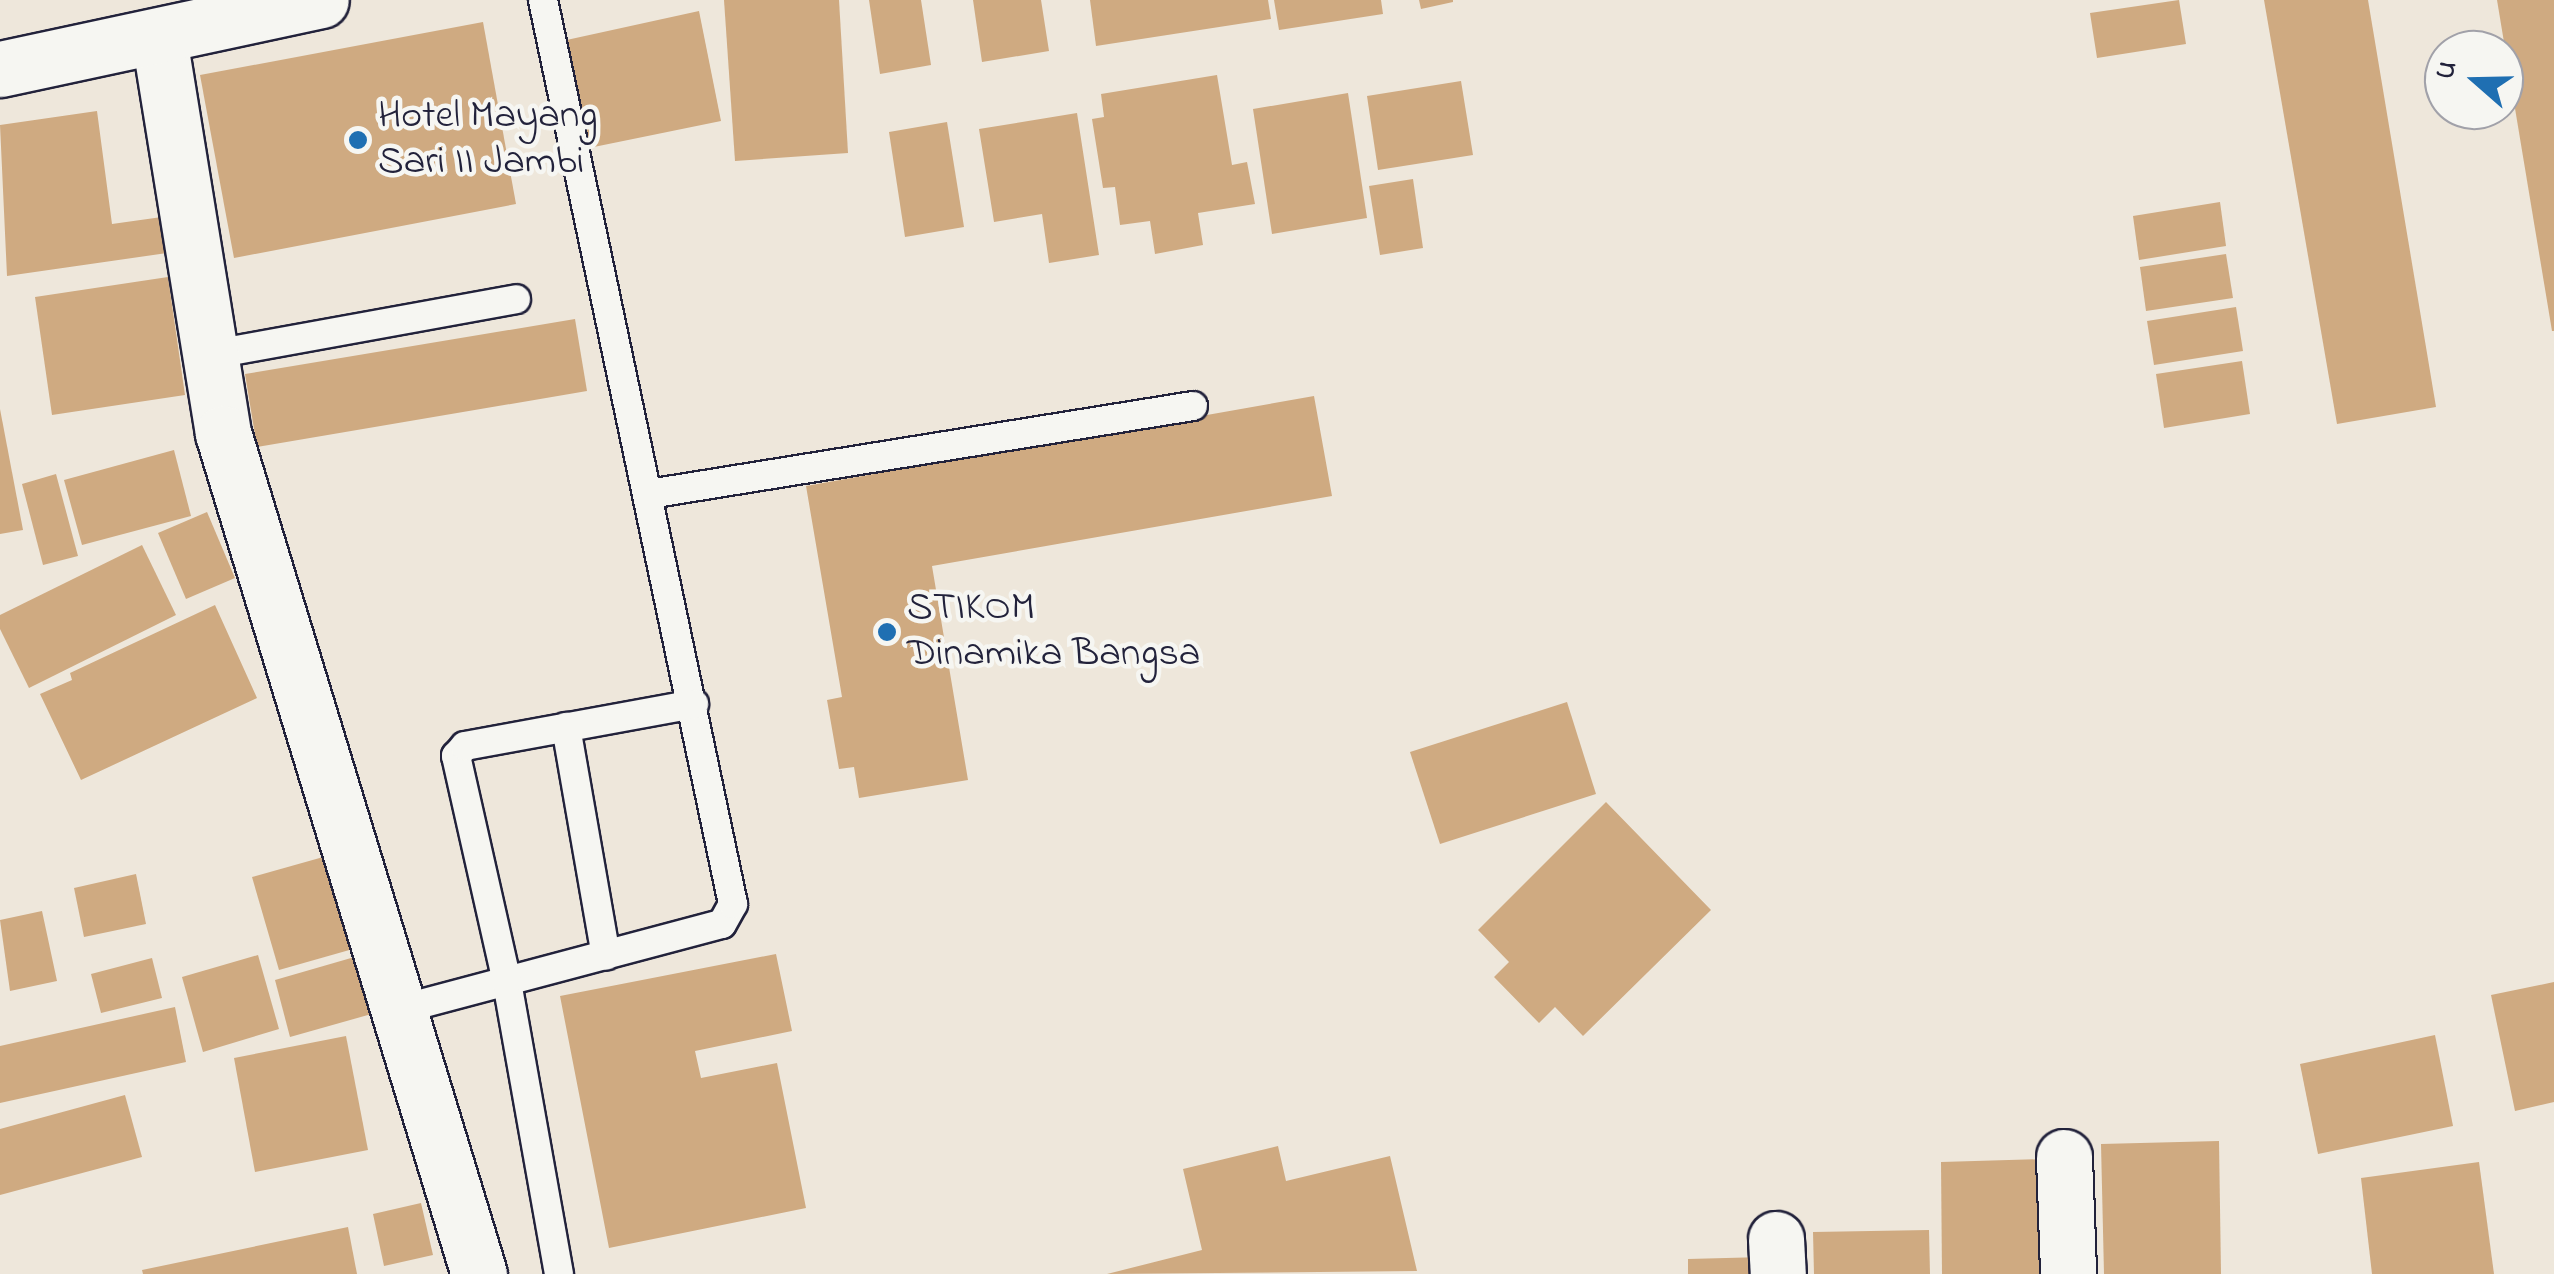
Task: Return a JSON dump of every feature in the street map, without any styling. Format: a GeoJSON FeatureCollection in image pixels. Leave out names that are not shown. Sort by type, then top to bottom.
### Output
{"type":"FeatureCollection","features":[{"type":"Feature","properties":{"kind":"main road"},"geometry":{"type":"LineString","coordinates":[[0,68],[160,38],[321,0]]}},
{"type":"Feature","properties":{"kind":"main road"},"geometry":{"type":"LineString","coordinates":[[160,38],[222,433],[479,1274]]}},
{"type":"Feature","properties":{"kind":"main road"},"geometry":{"type":"LineString","coordinates":[[2064,1157],[2068,1274]]}},
{"type":"Feature","properties":{"kind":"lane"},"geometry":{"type":"LineString","coordinates":[[398,1010],[722,924],[733,904],[544,0]]}},
{"type":"Feature","properties":{"kind":"lane"},"geometry":{"type":"LineString","coordinates":[[209,355],[516,299]]}},
{"type":"Feature","properties":{"kind":"lane"},"geometry":{"type":"LineString","coordinates":[[649,494],[1193,406]]}},
{"type":"Feature","properties":{"kind":"lane"},"geometry":{"type":"LineString","coordinates":[[559,1274],[506,982],[456,756],[465,746],[694,704]]}},
{"type":"Feature","properties":{"kind":"lane"},"geometry":{"type":"LineString","coordinates":[[566,727],[606,956]]}},
{"type":"Feature","properties":{"kind":"building"},"geometry":{"type":"Polygon","coordinates":[[[724,0],[839,0],[848,153],[735,161],[724,0]]]}},
{"type":"Feature","properties":{"kind":"building"},"geometry":{"type":"Polygon","coordinates":[[[869,0],[921,0],[931,65],[880,74],[869,0]]]}},
{"type":"Feature","properties":{"kind":"building"},"geometry":{"type":"Polygon","coordinates":[[[973,0],[1041,0],[1049,51],[982,62],[973,0]]]}},
{"type":"Feature","properties":{"kind":"building"},"geometry":{"type":"Polygon","coordinates":[[[1090,0],[1268,0],[1271,19],[1096,46],[1090,0]]]}},
{"type":"Feature","properties":{"kind":"building"},"geometry":{"type":"Polygon","coordinates":[[[1274,0],[1381,0],[1383,14],[1279,30],[1274,0]]]}},
{"type":"Feature","properties":{"kind":"building"},"geometry":{"type":"Polygon","coordinates":[[[1419,0],[1453,0],[1453,2],[1421,9],[1419,0]]]}},
{"type":"Feature","properties":{"kind":"building"},"geometry":{"type":"Polygon","coordinates":[[[2179,0],[2186,44],[2097,58],[2090,13],[2179,0]]]}},
{"type":"Feature","properties":{"kind":"building"},"geometry":{"type":"Polygon","coordinates":[[[2264,0],[2368,0],[2436,407],[2337,424],[2264,0]]]}},
{"type":"Feature","properties":{"kind":"building"},"geometry":{"type":"Polygon","coordinates":[[[2497,0],[2554,0],[2554,331],[2519,130],[2524,130],[2524,30],[2502,30],[2497,0]]]}},
{"type":"Feature","properties":{"kind":"building"},"geometry":{"type":"Polygon","coordinates":[[[699,11],[721,121],[584,149],[562,41],[699,11]]]}},
{"type":"Feature","properties":{"kind":"building","name":"Hotel Mayang Sari II Jambi"},"geometry":{"type":"Polygon","coordinates":[[[483,22],[516,204],[234,258],[200,75],[483,22]]]}},
{"type":"Feature","properties":{"kind":"building"},"geometry":{"type":"Polygon","coordinates":[[[1217,75],[1232,165],[1247,162],[1255,204],[1198,213],[1203,245],[1155,254],[1150,221],[1120,225],[1115,187],[1103,188],[1092,119],[1104,117],[1101,94],[1217,75]]]}},
{"type":"Feature","properties":{"kind":"building"},"geometry":{"type":"Polygon","coordinates":[[[1461,81],[1473,155],[1378,170],[1367,96],[1461,81]]]}},
{"type":"Feature","properties":{"kind":"building"},"geometry":{"type":"Polygon","coordinates":[[[1348,93],[1367,218],[1272,234],[1253,109],[1348,93]]]}},
{"type":"Feature","properties":{"kind":"building"},"geometry":{"type":"Polygon","coordinates":[[[97,111],[112,224],[169,216],[174,252],[7,276],[0,125],[97,111]]]}},
{"type":"Feature","properties":{"kind":"building"},"geometry":{"type":"Polygon","coordinates":[[[1077,113],[1099,255],[1049,263],[1042,214],[994,222],[979,129],[1077,113]]]}},
{"type":"Feature","properties":{"kind":"building"},"geometry":{"type":"Polygon","coordinates":[[[947,122],[964,227],[905,237],[889,132],[947,122]]]}},
{"type":"Feature","properties":{"kind":"building"},"geometry":{"type":"Polygon","coordinates":[[[1413,179],[1423,248],[1380,255],[1369,186],[1413,179]]]}},
{"type":"Feature","properties":{"kind":"building"},"geometry":{"type":"Polygon","coordinates":[[[2220,202],[2226,246],[2139,260],[2133,216],[2220,202]]]}},
{"type":"Feature","properties":{"kind":"building"},"geometry":{"type":"Polygon","coordinates":[[[2226,254],[2233,298],[2146,311],[2140,267],[2226,254]]]}},
{"type":"Feature","properties":{"kind":"building"},"geometry":{"type":"Polygon","coordinates":[[[168,277],[185,395],[52,415],[35,297],[168,277]]]}},
{"type":"Feature","properties":{"kind":"building"},"geometry":{"type":"Polygon","coordinates":[[[2236,307],[2243,351],[2154,365],[2147,321],[2236,307]]]}},
{"type":"Feature","properties":{"kind":"building"},"geometry":{"type":"Polygon","coordinates":[[[575,319],[587,391],[257,447],[245,374],[575,319]]]}},
{"type":"Feature","properties":{"kind":"building"},"geometry":{"type":"Polygon","coordinates":[[[2242,361],[2250,414],[2164,428],[2156,374],[2242,361]]]}},
{"type":"Feature","properties":{"kind":"building","name":"STIKOM Dinamika Bangsa"},"geometry":{"type":"Polygon","coordinates":[[[1314,396],[1332,496],[932,566],[968,780],[859,798],[854,767],[839,769],[827,700],[842,697],[806,486],[1314,396]]]}},
{"type":"Feature","properties":{"kind":"building"},"geometry":{"type":"Polygon","coordinates":[[[0,409],[23,530],[0,534],[0,409]]]}},
{"type":"Feature","properties":{"kind":"building"},"geometry":{"type":"Polygon","coordinates":[[[174,450],[191,516],[82,545],[64,480],[174,450]]]}},
{"type":"Feature","properties":{"kind":"building"},"geometry":{"type":"Polygon","coordinates":[[[56,474],[78,556],[43,565],[22,484],[56,474]]]}},
{"type":"Feature","properties":{"kind":"building"},"geometry":{"type":"Polygon","coordinates":[[[207,512],[235,578],[186,599],[158,533],[207,512]]]}},
{"type":"Feature","properties":{"kind":"building"},"geometry":{"type":"Polygon","coordinates":[[[142,545],[176,615],[29,688],[0,629],[0,615],[142,545]]]}},
{"type":"Feature","properties":{"kind":"building"},"geometry":{"type":"Polygon","coordinates":[[[215,605],[257,698],[81,780],[40,694],[72,680],[70,673],[215,605]]]}},
{"type":"Feature","properties":{"kind":"building"},"geometry":{"type":"Polygon","coordinates":[[[1567,702],[1596,794],[1440,844],[1410,752],[1567,702]]]}},
{"type":"Feature","properties":{"kind":"building"},"geometry":{"type":"Polygon","coordinates":[[[1606,802],[1711,910],[1583,1036],[1555,1007],[1539,1023],[1494,977],[1509,962],[1478,930],[1606,802]]]}},
{"type":"Feature","properties":{"kind":"building"},"geometry":{"type":"Polygon","coordinates":[[[341,852],[367,945],[279,970],[252,877],[341,852]]]}},
{"type":"Feature","properties":{"kind":"building"},"geometry":{"type":"Polygon","coordinates":[[[136,874],[146,924],[84,937],[74,888],[136,874]]]}},
{"type":"Feature","properties":{"kind":"building"},"geometry":{"type":"Polygon","coordinates":[[[42,911],[57,981],[10,991],[0,920],[42,911]]]}},
{"type":"Feature","properties":{"kind":"building"},"geometry":{"type":"Polygon","coordinates":[[[776,954],[792,1031],[695,1051],[701,1078],[777,1063],[806,1208],[609,1248],[560,996],[776,954]]]}},
{"type":"Feature","properties":{"kind":"building"},"geometry":{"type":"Polygon","coordinates":[[[258,955],[279,1029],[203,1052],[182,977],[258,955]]]}},
{"type":"Feature","properties":{"kind":"building"},"geometry":{"type":"Polygon","coordinates":[[[358,956],[375,1013],[290,1037],[275,980],[358,956]]]}},
{"type":"Feature","properties":{"kind":"building"},"geometry":{"type":"Polygon","coordinates":[[[152,958],[162,998],[101,1013],[91,974],[152,958]]]}},
{"type":"Feature","properties":{"kind":"building"},"geometry":{"type":"Polygon","coordinates":[[[2554,982],[2554,1102],[2515,1111],[2491,995],[2554,982]]]}},
{"type":"Feature","properties":{"kind":"building"},"geometry":{"type":"Polygon","coordinates":[[[175,1007],[186,1062],[0,1103],[0,1046],[175,1007]]]}},
{"type":"Feature","properties":{"kind":"building"},"geometry":{"type":"Polygon","coordinates":[[[2435,1035],[2453,1126],[2318,1154],[2300,1064],[2435,1035]]]}},
{"type":"Feature","properties":{"kind":"building"},"geometry":{"type":"Polygon","coordinates":[[[346,1036],[368,1150],[255,1172],[234,1058],[346,1036]]]}},
{"type":"Feature","properties":{"kind":"building"},"geometry":{"type":"Polygon","coordinates":[[[125,1095],[142,1157],[0,1195],[0,1129],[125,1095]]]}},
{"type":"Feature","properties":{"kind":"building"},"geometry":{"type":"Polygon","coordinates":[[[2219,1141],[2221,1274],[2104,1274],[2101,1144],[2219,1141]]]}},
{"type":"Feature","properties":{"kind":"building"},"geometry":{"type":"Polygon","coordinates":[[[1278,1146],[1286,1181],[1390,1156],[1417,1271],[1107,1274],[1202,1250],[1183,1169],[1278,1146]]]}},
{"type":"Feature","properties":{"kind":"building"},"geometry":{"type":"Polygon","coordinates":[[[2047,1159],[2049,1274],[1942,1274],[1941,1162],[2047,1159]]]}},
{"type":"Feature","properties":{"kind":"building"},"geometry":{"type":"Polygon","coordinates":[[[2479,1162],[2494,1274],[2372,1274],[2361,1178],[2479,1162]]]}},
{"type":"Feature","properties":{"kind":"building"},"geometry":{"type":"Polygon","coordinates":[[[421,1203],[433,1255],[384,1266],[373,1214],[421,1203]]]}},
{"type":"Feature","properties":{"kind":"building"},"geometry":{"type":"Polygon","coordinates":[[[348,1227],[357,1274],[143,1274],[142,1270],[348,1227]]]}},
{"type":"Feature","properties":{"kind":"building"},"geometry":{"type":"Polygon","coordinates":[[[1929,1230],[1930,1274],[1814,1274],[1813,1232],[1929,1230]]]}},
{"type":"Feature","properties":{"kind":"building"},"geometry":{"type":"Polygon","coordinates":[[[1764,1257],[1764,1274],[1688,1274],[1688,1259],[1764,1257]]]}},
{"type":"Feature","properties":{"kind":"place","name":"Hotel Mayang Sari II Jambi"},"geometry":{"type":"Point","coordinates":[358,140]}},
{"type":"Feature","properties":{"kind":"place","name":"STIKOM Dinamika Bangsa"},"geometry":{"type":"Point","coordinates":[887,632]}}]}
